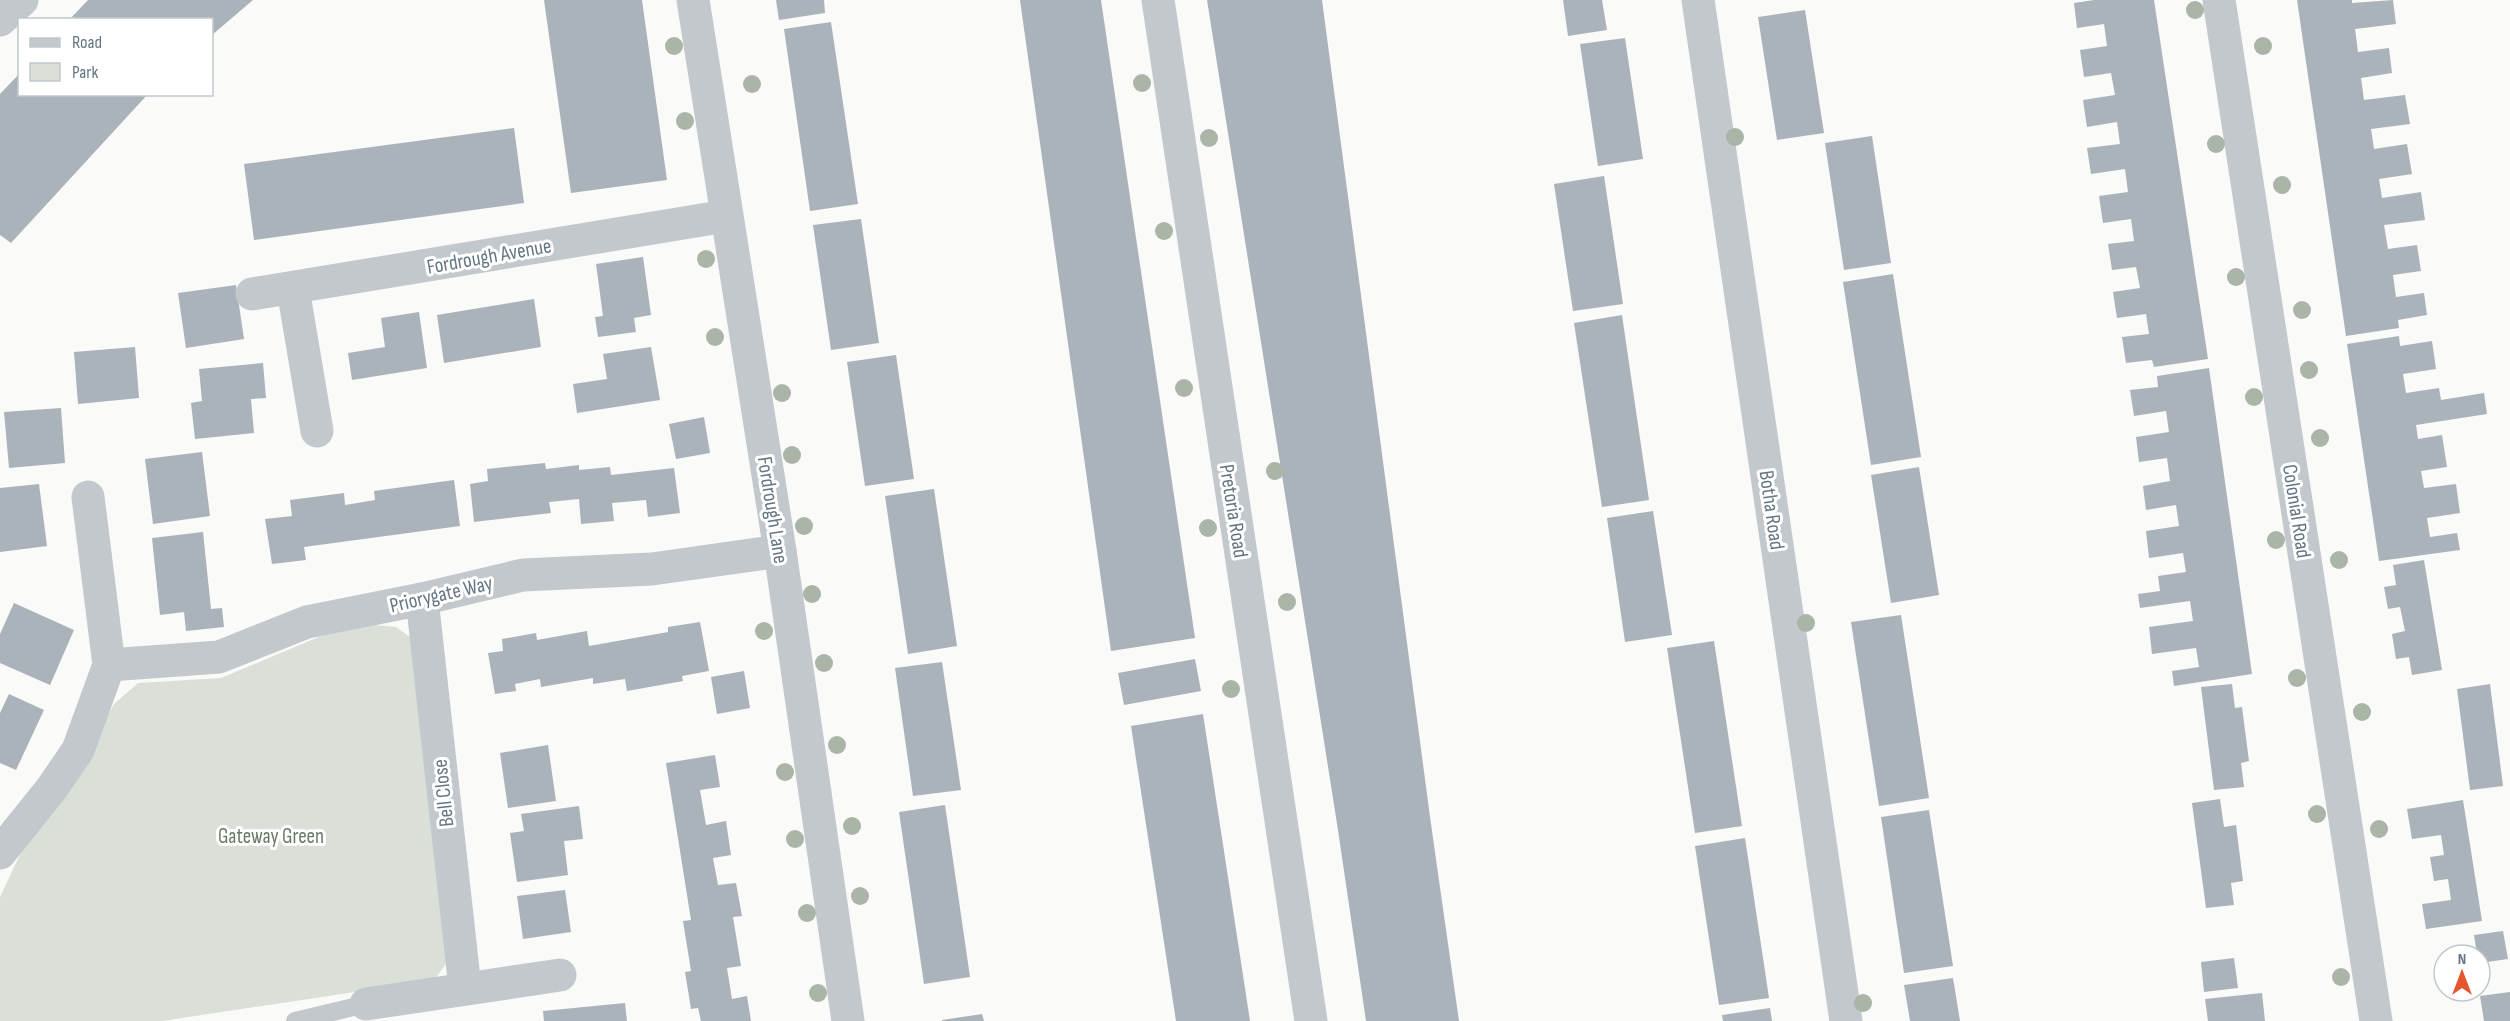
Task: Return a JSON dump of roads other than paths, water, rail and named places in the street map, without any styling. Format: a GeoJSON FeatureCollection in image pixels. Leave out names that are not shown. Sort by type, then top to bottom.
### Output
{"type":"FeatureCollection","features":[{"type":"Feature","properties":{"kind":"street"},"geometry":{"type":"LineString","coordinates":[[0,20],[22,0]]}},
{"type":"Feature","properties":{"kind":"street","name":"Fordrough Lane"},"geometry":{"type":"LineString","coordinates":[[693,0],[780,552],[849,1021]]}},
{"type":"Feature","properties":{"kind":"street","name":"Pretoria Road"},"geometry":{"type":"LineString","coordinates":[[1158,0],[1311,1021]]}},
{"type":"Feature","properties":{"kind":"street","name":"Botha Road"},"geometry":{"type":"LineString","coordinates":[[1698,0],[1846,1021]]}},
{"type":"Feature","properties":{"kind":"street","name":"Colonial Road"},"geometry":{"type":"LineString","coordinates":[[2219,0],[2376,1021]]}},
{"type":"Feature","properties":{"kind":"street","name":"Fordrough Avenue"},"geometry":{"type":"LineString","coordinates":[[252,294],[726,216]]}},
{"type":"Feature","properties":{"kind":"street"},"geometry":{"type":"LineString","coordinates":[[293,289],[317,431]]}},
{"type":"Feature","properties":{"kind":"street"},"geometry":{"type":"LineString","coordinates":[[0,853],[52,788],[78,750],[109,665],[88,497]]}},
{"type":"Feature","properties":{"kind":"street","name":"Priorygate Way"},"geometry":{"type":"LineString","coordinates":[[109,665],[219,657],[307,622],[422,599],[523,575],[652,569],[780,552]]}},
{"type":"Feature","properties":{"kind":"street","name":"Bell Close"},"geometry":{"type":"LineString","coordinates":[[422,599],[465,988]]}},
{"type":"Feature","properties":{"kind":"street"},"geometry":{"type":"LineString","coordinates":[[366,1004],[560,975]]}},
{"type":"Feature","properties":{"kind":"lane"},"geometry":{"type":"LineString","coordinates":[[295,1021],[366,1004]]}},
{"type":"Feature","properties":{"kind":"park label","name":"Gateway Green"},"geometry":{"type":"Point","coordinates":[271,836]}}]}
